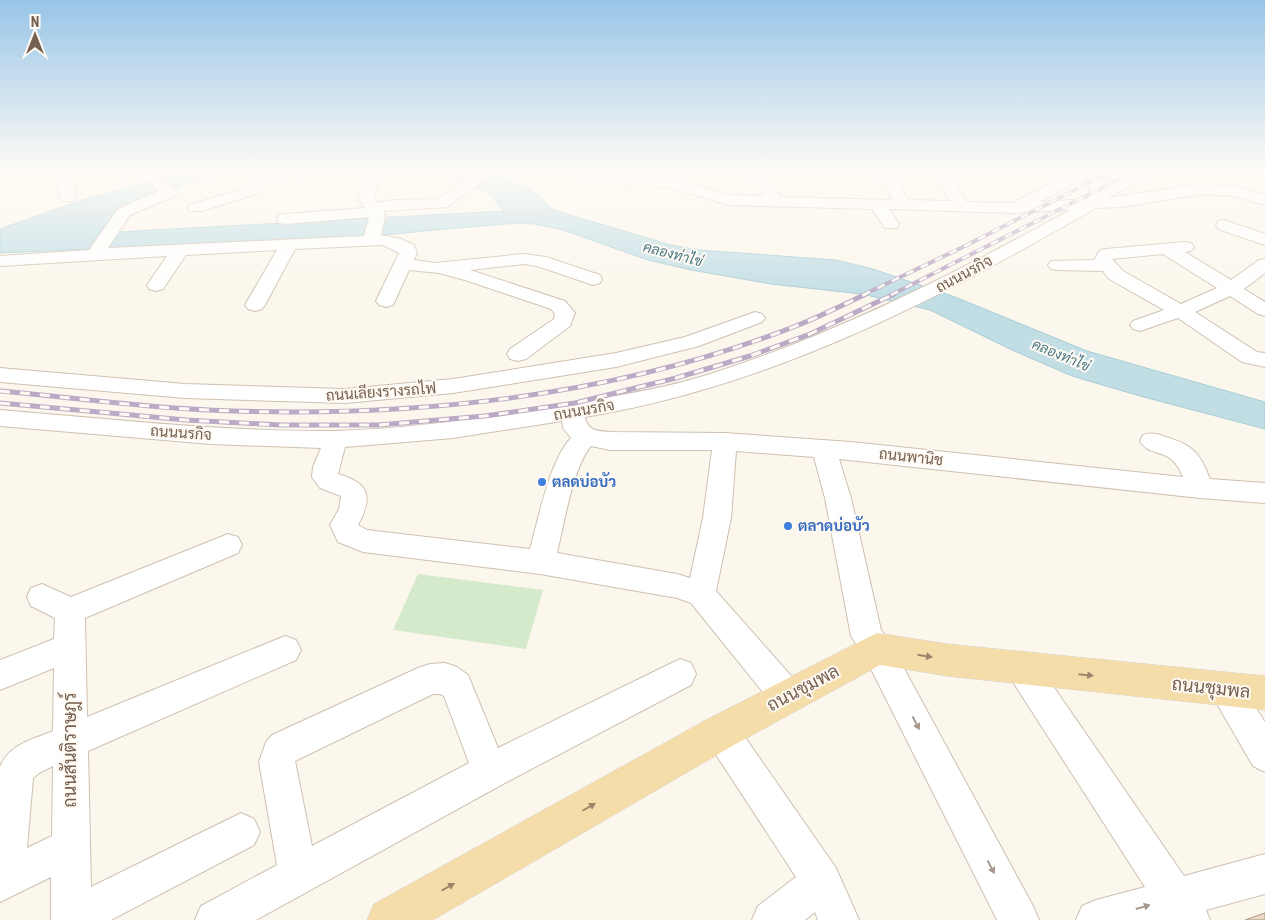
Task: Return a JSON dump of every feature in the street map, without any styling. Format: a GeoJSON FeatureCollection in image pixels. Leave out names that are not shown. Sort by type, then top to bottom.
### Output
{"type":"FeatureCollection","features":[{"type":"Feature","properties":{"kind":"main road","name":"ถนนชุมพล"},"geometry":{"type":"LineString","coordinates":[[405,916],[721,732],[877,649],[947,660],[1265,693]]}},
{"type":"Feature","properties":{"kind":"street"},"geometry":{"type":"LineString","coordinates":[[96,252],[114,224],[123,214]]}},
{"type":"Feature","properties":{"kind":"street"},"geometry":{"type":"LineString","coordinates":[[285,219],[351,214]]}},
{"type":"Feature","properties":{"kind":"street"},"geometry":{"type":"LineString","coordinates":[[371,239],[376,214]]}},
{"type":"Feature","properties":{"kind":"street"},"geometry":{"type":"LineString","coordinates":[[884,214],[891,224]]}},
{"type":"Feature","properties":{"kind":"street"},"geometry":{"type":"LineString","coordinates":[[936,214],[942,224]]}},
{"type":"Feature","properties":{"kind":"street","name":"ถนนนรกิจ"},"geometry":{"type":"LineString","coordinates":[[0,418],[174,433],[336,439],[433,433],[572,412],[682,389],[735,374],[796,351],[870,320],[948,283],[1070,214]]}},
{"type":"Feature","properties":{"kind":"street"},"geometry":{"type":"LineString","coordinates":[[1224,225],[1265,240]]}},
{"type":"Feature","properties":{"kind":"street"},"geometry":{"type":"LineString","coordinates":[[0,261],[96,252],[288,246],[371,239],[395,243],[408,249],[408,253],[386,301]]}},
{"type":"Feature","properties":{"kind":"street"},"geometry":{"type":"LineString","coordinates":[[255,305],[288,246]]}},
{"type":"Feature","properties":{"kind":"street"},"geometry":{"type":"LineString","coordinates":[[1265,310],[1229,289],[1176,248],[1106,254],[1102,259],[1116,276],[1180,311],[1250,357],[1265,360]]}},
{"type":"Feature","properties":{"kind":"street"},"geometry":{"type":"LineString","coordinates":[[156,285],[180,250]]}},
{"type":"Feature","properties":{"kind":"street"},"geometry":{"type":"LineString","coordinates":[[441,268],[524,259],[540,261],[593,279]]}},
{"type":"Feature","properties":{"kind":"street"},"geometry":{"type":"LineString","coordinates":[[403,264],[441,268],[472,276],[558,305],[565,313],[563,322],[518,354]]}},
{"type":"Feature","properties":{"kind":"street"},"geometry":{"type":"LineString","coordinates":[[1140,325],[1180,311],[1229,289],[1265,264]]}},
{"type":"Feature","properties":{"kind":"street"},"geometry":{"type":"LineString","coordinates":[[1057,265],[1107,266]]}},
{"type":"Feature","properties":{"kind":"street"},"geometry":{"type":"LineString","coordinates":[[460,294],[472,276]]}},
{"type":"Feature","properties":{"kind":"street","name":"ถนนเลียงรางรถไฟ"},"geometry":{"type":"LineString","coordinates":[[0,375],[185,391],[345,396],[453,386],[616,360],[692,342],[755,318]]}},
{"type":"Feature","properties":{"kind":"street"},"geometry":{"type":"LineString","coordinates":[[540,562],[565,472],[574,451],[586,437],[575,428],[572,412]]}},
{"type":"Feature","properties":{"kind":"street","name":"ถนนพานิช"},"geometry":{"type":"LineString","coordinates":[[586,437],[610,441],[725,442],[889,455],[1200,488],[1265,493]]}},
{"type":"Feature","properties":{"kind":"street"},"geometry":{"type":"LineString","coordinates":[[336,439],[326,467],[325,478],[331,483],[344,486],[354,494],[356,503],[344,525],[348,534],[363,541],[540,562],[677,586],[701,594],[787,696]]}},
{"type":"Feature","properties":{"kind":"street"},"geometry":{"type":"LineString","coordinates":[[1152,440],[1180,450],[1190,461],[1200,488]]}},
{"type":"Feature","properties":{"kind":"street"},"geometry":{"type":"LineString","coordinates":[[701,594],[717,518],[725,442]]}},
{"type":"Feature","properties":{"kind":"street"},"geometry":{"type":"LineString","coordinates":[[824,450],[842,517],[867,636],[877,649],[1019,920]]}},
{"type":"Feature","properties":{"kind":"street","name":"ถนนสันติราษฎร์"},"geometry":{"type":"LineString","coordinates":[[71,920],[70,647],[56,604],[228,545]]}},
{"type":"Feature","properties":{"kind":"street"},"geometry":{"type":"LineString","coordinates":[[0,675],[70,647]]}},
{"type":"Feature","properties":{"kind":"street"},"geometry":{"type":"LineString","coordinates":[[3,880],[14,783],[17,769],[26,760],[285,650]]}},
{"type":"Feature","properties":{"kind":"street"},"geometry":{"type":"LineString","coordinates":[[1022,668],[1183,909]]}},
{"type":"Feature","properties":{"kind":"street"},"geometry":{"type":"LineString","coordinates":[[215,920],[490,771],[680,674]]}},
{"type":"Feature","properties":{"kind":"street"},"geometry":{"type":"LineString","coordinates":[[298,875],[277,762],[278,754],[284,747],[430,679],[445,678],[456,686],[490,771]]}},
{"type":"Feature","properties":{"kind":"street"},"geometry":{"type":"LineString","coordinates":[[1225,690],[1265,754]]}},
{"type":"Feature","properties":{"kind":"street"},"geometry":{"type":"LineString","coordinates":[[721,732],[822,882],[839,920]]}},
{"type":"Feature","properties":{"kind":"street"},"geometry":{"type":"LineString","coordinates":[[71,920],[241,832]]}},
{"type":"Feature","properties":{"kind":"street"},"geometry":{"type":"LineString","coordinates":[[3,880],[70,848]]}},
{"type":"Feature","properties":{"kind":"street"},"geometry":{"type":"LineString","coordinates":[[1096,920],[1183,909],[1265,874]]}},
{"type":"Feature","properties":{"kind":"street"},"geometry":{"type":"LineString","coordinates":[[772,920],[822,882]]}},
{"type":"Feature","properties":{"kind":"green space"},"geometry":{"type":"Polygon","coordinates":[[[418,574],[543,590],[526,649],[393,630],[418,574]]]}},
{"type":"Feature","properties":{"kind":"water","name":"คลองท่าไข่"},"geometry":{"type":"Polygon","coordinates":[[[43,214],[114,214],[99,233],[450,214],[566,214],[671,245],[700,250],[836,260],[873,269],[955,297],[1087,351],[1265,402],[1265,429],[1072,376],[1012,350],[930,310],[862,294],[771,284],[691,270],[648,260],[560,229],[534,224],[519,223],[356,238],[0,253],[0,229],[43,214]]]}},
{"type":"Feature","properties":{"kind":"building"},"geometry":{"type":"Polygon","coordinates":[[[1265,913],[1265,920],[1245,920],[1265,913]]]}},
{"type":"Feature","properties":{"kind":"railway"},"geometry":{"type":"LineString","coordinates":[[863,295],[1028,214]]}},
{"type":"Feature","properties":{"kind":"railway"},"geometry":{"type":"LineString","coordinates":[[891,295],[1051,214]]}},
{"type":"Feature","properties":{"kind":"railway"},"geometry":{"type":"LineString","coordinates":[[0,391],[182,409],[283,412],[358,411],[434,406],[509,398],[584,386],[658,370],[730,349],[801,324],[866,294]]}},
{"type":"Feature","properties":{"kind":"railway"},"geometry":{"type":"LineString","coordinates":[[0,403],[186,420],[280,425],[378,425],[485,416],[575,403],[676,378],[750,356],[810,334],[894,294]]}},
{"type":"Feature","properties":{"kind":"place","name":"ตลดบ่อบัว"},"geometry":{"type":"Point","coordinates":[542,482]}},
{"type":"Feature","properties":{"kind":"place","name":"ตลาดบ่อบัว"},"geometry":{"type":"Point","coordinates":[788,526]}}]}
